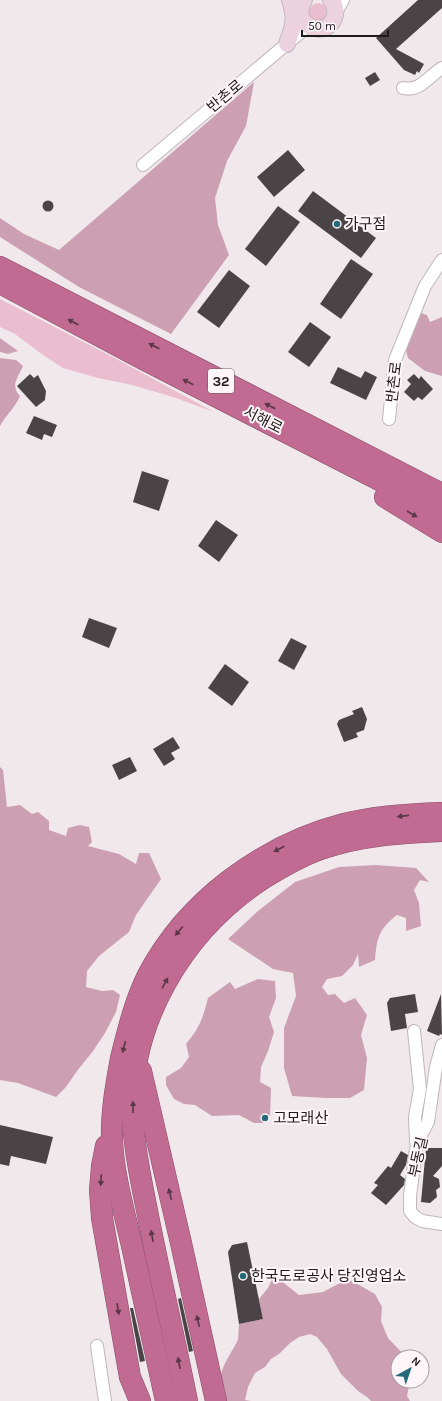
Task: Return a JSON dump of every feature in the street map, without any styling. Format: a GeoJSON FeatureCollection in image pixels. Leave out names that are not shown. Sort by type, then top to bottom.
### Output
{"type":"FeatureCollection","features":[{"type":"Feature","properties":{"kind":"highway"},"geometry":{"type":"LineString","coordinates":[[0,263],[28,282]]}},
{"type":"Feature","properties":{"kind":"highway","name":"서해로"},"geometry":{"type":"LineString","coordinates":[[0,267],[442,494]]}},
{"type":"Feature","properties":{"kind":"highway","name":"서해로"},"geometry":{"type":"LineString","coordinates":[[0,283],[442,512]]}},
{"type":"Feature","properties":{"kind":"highway"},"geometry":{"type":"LineString","coordinates":[[236,406],[442,532]]}},
{"type":"Feature","properties":{"kind":"highway"},"geometry":{"type":"LineString","coordinates":[[297,419],[442,482]]}},
{"type":"Feature","properties":{"kind":"highway"},"geometry":{"type":"LineString","coordinates":[[140,1401],[130,1377],[102,1211],[100,1190],[102,1166],[119,1071],[130,1023],[139,996],[156,961],[192,914],[244,869],[280,849],[314,834],[362,820],[442,813]]}},
{"type":"Feature","properties":{"kind":"highway"},"geometry":{"type":"LineString","coordinates":[[187,1401],[142,1186],[133,1124],[134,1083],[138,1051],[158,995],[177,963],[216,917],[252,886],[295,860],[320,849],[340,843],[396,834],[442,831]]}},
{"type":"Feature","properties":{"kind":"highway"},"geometry":{"type":"LineString","coordinates":[[138,1051],[143,1081],[216,1401]]}},
{"type":"Feature","properties":{"kind":"highway"},"geometry":{"type":"LineString","coordinates":[[114,1100],[112,1139],[116,1179],[166,1401]]}},
{"type":"Feature","properties":{"kind":"street"},"geometry":{"type":"LineString","coordinates":[[298,1],[301,17],[308,26],[320,29],[331,23],[334,18],[337,4]]}},
{"type":"Feature","properties":{"kind":"street"},"geometry":{"type":"LineString","coordinates":[[287,44],[293,29],[293,10],[298,1]]}},
{"type":"Feature","properties":{"kind":"street","name":"반촌로"},"geometry":{"type":"LineString","coordinates":[[142,165],[308,26]]}},
{"type":"Feature","properties":{"kind":"street"},"geometry":{"type":"LineString","coordinates":[[403,88],[410,89],[417,87],[442,68]]}},
{"type":"Feature","properties":{"kind":"street","name":"반촌로"},"geometry":{"type":"LineString","coordinates":[[389,419],[395,360],[425,286],[442,260]]}},
{"type":"Feature","properties":{"kind":"street"},"geometry":{"type":"LineString","coordinates":[[414,1031],[420,1089],[415,1117],[416,1150]]}},
{"type":"Feature","properties":{"kind":"street","name":"부동길"},"geometry":{"type":"LineString","coordinates":[[442,1045],[436,1067],[428,1122],[416,1150],[410,1196],[410,1211],[415,1216],[422,1221],[442,1224]]}},
{"type":"Feature","properties":{"kind":"street"},"geometry":{"type":"LineString","coordinates":[[96,1346],[104,1401]]}},
{"type":"Feature","properties":{"kind":"shaded area"},"geometry":{"type":"Polygon","coordinates":[[[318,3],[324,6],[327,12],[324,18],[318,21],[312,18],[309,12],[312,6],[318,3]]]}},
{"type":"Feature","properties":{"kind":"shaded area"},"geometry":{"type":"Polygon","coordinates":[[[254,82],[246,126],[227,161],[215,198],[218,225],[229,255],[171,334],[79,287],[0,237],[0,218],[24,234],[59,250],[254,82]]]}},
{"type":"Feature","properties":{"kind":"shaded area"},"geometry":{"type":"Polygon","coordinates":[[[0,299],[111,356],[214,412],[173,397],[132,385],[98,378],[63,368],[15,334],[0,327],[0,299]]]}},
{"type":"Feature","properties":{"kind":"shaded area"},"geometry":{"type":"Polygon","coordinates":[[[421,313],[427,315],[430,322],[442,317],[442,376],[425,371],[408,358],[406,351],[421,313]]]}},
{"type":"Feature","properties":{"kind":"shaded area"},"geometry":{"type":"Polygon","coordinates":[[[0,338],[18,351],[8,354],[0,352],[0,338]]]}},
{"type":"Feature","properties":{"kind":"shaded area"},"geometry":{"type":"Polygon","coordinates":[[[0,358],[16,360],[23,366],[15,385],[20,396],[0,426],[0,358]]]}},
{"type":"Feature","properties":{"kind":"shaded area"},"geometry":{"type":"Polygon","coordinates":[[[0,767],[3,770],[7,807],[20,805],[32,814],[38,812],[49,821],[49,830],[66,836],[68,828],[80,825],[89,827],[92,842],[88,846],[119,854],[136,864],[139,853],[149,853],[161,879],[136,915],[129,932],[99,956],[87,971],[86,987],[102,991],[113,990],[120,995],[116,1012],[93,1051],[66,1087],[56,1097],[18,1083],[0,1080],[0,767]]]}},
{"type":"Feature","properties":{"kind":"shaded area"},"geometry":{"type":"Polygon","coordinates":[[[376,865],[416,868],[429,882],[420,880],[414,890],[419,903],[421,926],[406,931],[406,918],[397,915],[386,925],[380,934],[375,960],[359,967],[358,954],[353,965],[342,976],[327,979],[322,987],[328,995],[335,994],[344,1003],[355,998],[367,1015],[361,1035],[367,1058],[364,1090],[350,1098],[292,1096],[284,1068],[284,1028],[296,996],[293,973],[273,969],[228,939],[258,911],[295,882],[339,867],[376,865]]]}},
{"type":"Feature","properties":{"kind":"shaded area"},"geometry":{"type":"Polygon","coordinates":[[[258,979],[275,981],[276,998],[269,1017],[274,1032],[261,1067],[260,1082],[271,1088],[270,1115],[263,1123],[254,1123],[239,1115],[212,1116],[195,1105],[184,1104],[174,1099],[166,1085],[166,1077],[181,1068],[189,1057],[186,1044],[200,1022],[208,998],[230,982],[235,989],[258,979]]]}},
{"type":"Feature","properties":{"kind":"shaded area"},"geometry":{"type":"Polygon","coordinates":[[[274,1275],[299,1295],[323,1292],[340,1283],[352,1281],[375,1294],[382,1307],[381,1321],[388,1338],[398,1349],[390,1349],[390,1389],[408,1389],[407,1396],[410,1401],[371,1401],[358,1391],[341,1374],[327,1349],[317,1337],[310,1334],[299,1337],[290,1343],[279,1354],[271,1359],[265,1367],[255,1373],[248,1387],[245,1400],[251,1401],[226,1401],[220,1376],[225,1363],[238,1340],[239,1324],[263,1319],[259,1299],[268,1288],[274,1275]]]}},
{"type":"Feature","properties":{"kind":"building"},"geometry":{"type":"Polygon","coordinates":[[[418,0],[442,0],[442,8],[396,49],[424,64],[419,73],[417,71],[415,75],[404,70],[376,38],[418,0]]]}},
{"type":"Feature","properties":{"kind":"building"},"geometry":{"type":"Polygon","coordinates":[[[375,72],[380,80],[370,86],[365,78],[375,72]]]}},
{"type":"Feature","properties":{"kind":"building"},"geometry":{"type":"Polygon","coordinates":[[[288,150],[305,170],[274,197],[257,177],[288,150]]]}},
{"type":"Feature","properties":{"kind":"building","name":"가구점"},"geometry":{"type":"Polygon","coordinates":[[[313,191],[376,238],[361,258],[298,211],[313,191]]]}},
{"type":"Feature","properties":{"kind":"building"},"geometry":{"type":"Polygon","coordinates":[[[46,201],[50,201],[52,202],[52,210],[46,211],[43,208],[43,204],[46,201]]]}},
{"type":"Feature","properties":{"kind":"building"},"geometry":{"type":"Polygon","coordinates":[[[278,206],[300,222],[266,266],[245,249],[278,206]]]}},
{"type":"Feature","properties":{"kind":"building","name":"가구점"},"geometry":{"type":"Polygon","coordinates":[[[351,259],[373,274],[341,319],[320,304],[351,259]]]}},
{"type":"Feature","properties":{"kind":"building"},"geometry":{"type":"Polygon","coordinates":[[[229,270],[250,286],[219,328],[197,312],[229,270]]]}},
{"type":"Feature","properties":{"kind":"building"},"geometry":{"type":"Polygon","coordinates":[[[310,322],[331,337],[309,367],[288,352],[310,322]]]}},
{"type":"Feature","properties":{"kind":"building"},"geometry":{"type":"Polygon","coordinates":[[[338,367],[361,378],[365,371],[377,377],[366,400],[330,383],[338,367]]]}},
{"type":"Feature","properties":{"kind":"building"},"geometry":{"type":"Polygon","coordinates":[[[30,374],[34,378],[38,375],[46,391],[45,400],[36,407],[17,386],[30,374]]]}},
{"type":"Feature","properties":{"kind":"building"},"geometry":{"type":"Polygon","coordinates":[[[414,374],[419,379],[421,376],[433,389],[422,400],[418,397],[414,401],[404,392],[411,384],[407,380],[414,374]]]}},
{"type":"Feature","properties":{"kind":"building"},"geometry":{"type":"Polygon","coordinates":[[[34,416],[57,425],[52,437],[44,434],[42,440],[26,433],[34,416]]]}},
{"type":"Feature","properties":{"kind":"building"},"geometry":{"type":"Polygon","coordinates":[[[142,471],[169,480],[159,511],[133,502],[142,471]]]}},
{"type":"Feature","properties":{"kind":"building"},"geometry":{"type":"Polygon","coordinates":[[[216,520],[238,535],[219,562],[198,546],[216,520]]]}},
{"type":"Feature","properties":{"kind":"building"},"geometry":{"type":"Polygon","coordinates":[[[89,618],[117,628],[109,648],[82,637],[89,618]]]}},
{"type":"Feature","properties":{"kind":"building"},"geometry":{"type":"Polygon","coordinates":[[[291,638],[307,646],[294,670],[278,661],[291,638]]]}},
{"type":"Feature","properties":{"kind":"building"},"geometry":{"type":"Polygon","coordinates":[[[225,664],[249,682],[232,706],[208,688],[225,664]]]}},
{"type":"Feature","properties":{"kind":"building"},"geometry":{"type":"Polygon","coordinates":[[[362,707],[367,719],[364,730],[356,733],[358,737],[344,742],[337,724],[339,720],[354,714],[352,711],[362,707]]]}},
{"type":"Feature","properties":{"kind":"building"},"geometry":{"type":"Polygon","coordinates":[[[173,737],[180,748],[171,753],[175,759],[164,766],[153,749],[173,737]]]}},
{"type":"Feature","properties":{"kind":"building"},"geometry":{"type":"Polygon","coordinates":[[[130,757],[137,771],[119,780],[112,765],[130,757]]]}},
{"type":"Feature","properties":{"kind":"building"},"geometry":{"type":"Polygon","coordinates":[[[415,994],[418,1012],[405,1014],[407,1028],[391,1031],[387,1003],[390,998],[415,994]]]}},
{"type":"Feature","properties":{"kind":"building"},"geometry":{"type":"Polygon","coordinates":[[[441,994],[442,1035],[440,1034],[439,1036],[427,1031],[441,994]]]}},
{"type":"Feature","properties":{"kind":"building"},"geometry":{"type":"Polygon","coordinates":[[[0,1125],[53,1137],[46,1164],[11,1156],[9,1166],[0,1164],[0,1125]]]}},
{"type":"Feature","properties":{"kind":"building"},"geometry":{"type":"Polygon","coordinates":[[[426,1148],[442,1148],[442,1166],[433,1176],[439,1179],[440,1187],[436,1190],[437,1197],[430,1203],[421,1202],[426,1148]]]}},
{"type":"Feature","properties":{"kind":"building"},"geometry":{"type":"Polygon","coordinates":[[[401,1151],[408,1155],[406,1165],[400,1175],[405,1179],[404,1185],[386,1205],[371,1193],[378,1185],[374,1183],[388,1166],[391,1168],[401,1151]]]}},
{"type":"Feature","properties":{"kind":"building","name":"한국도로공사 당진영업소"},"geometry":{"type":"Polygon","coordinates":[[[247,1242],[263,1319],[239,1324],[228,1252],[232,1245],[247,1242]]]}},
{"type":"Feature","properties":{"kind":"building"},"geometry":{"type":"Polygon","coordinates":[[[181,1298],[193,1351],[189,1352],[178,1299],[181,1298]]]}},
{"type":"Feature","properties":{"kind":"building"},"geometry":{"type":"Polygon","coordinates":[[[130,1308],[133,1308],[145,1361],[140,1362],[130,1308]]]}},
{"type":"Feature","properties":{"kind":"place","name":"가구점"},"geometry":{"type":"Point","coordinates":[337,224]}},
{"type":"Feature","properties":{"kind":"place","name":"고모래산"},"geometry":{"type":"Point","coordinates":[265,1118]}},
{"type":"Feature","properties":{"kind":"place","name":"한국도로공사 당진영업소"},"geometry":{"type":"Point","coordinates":[243,1276]}}]}
